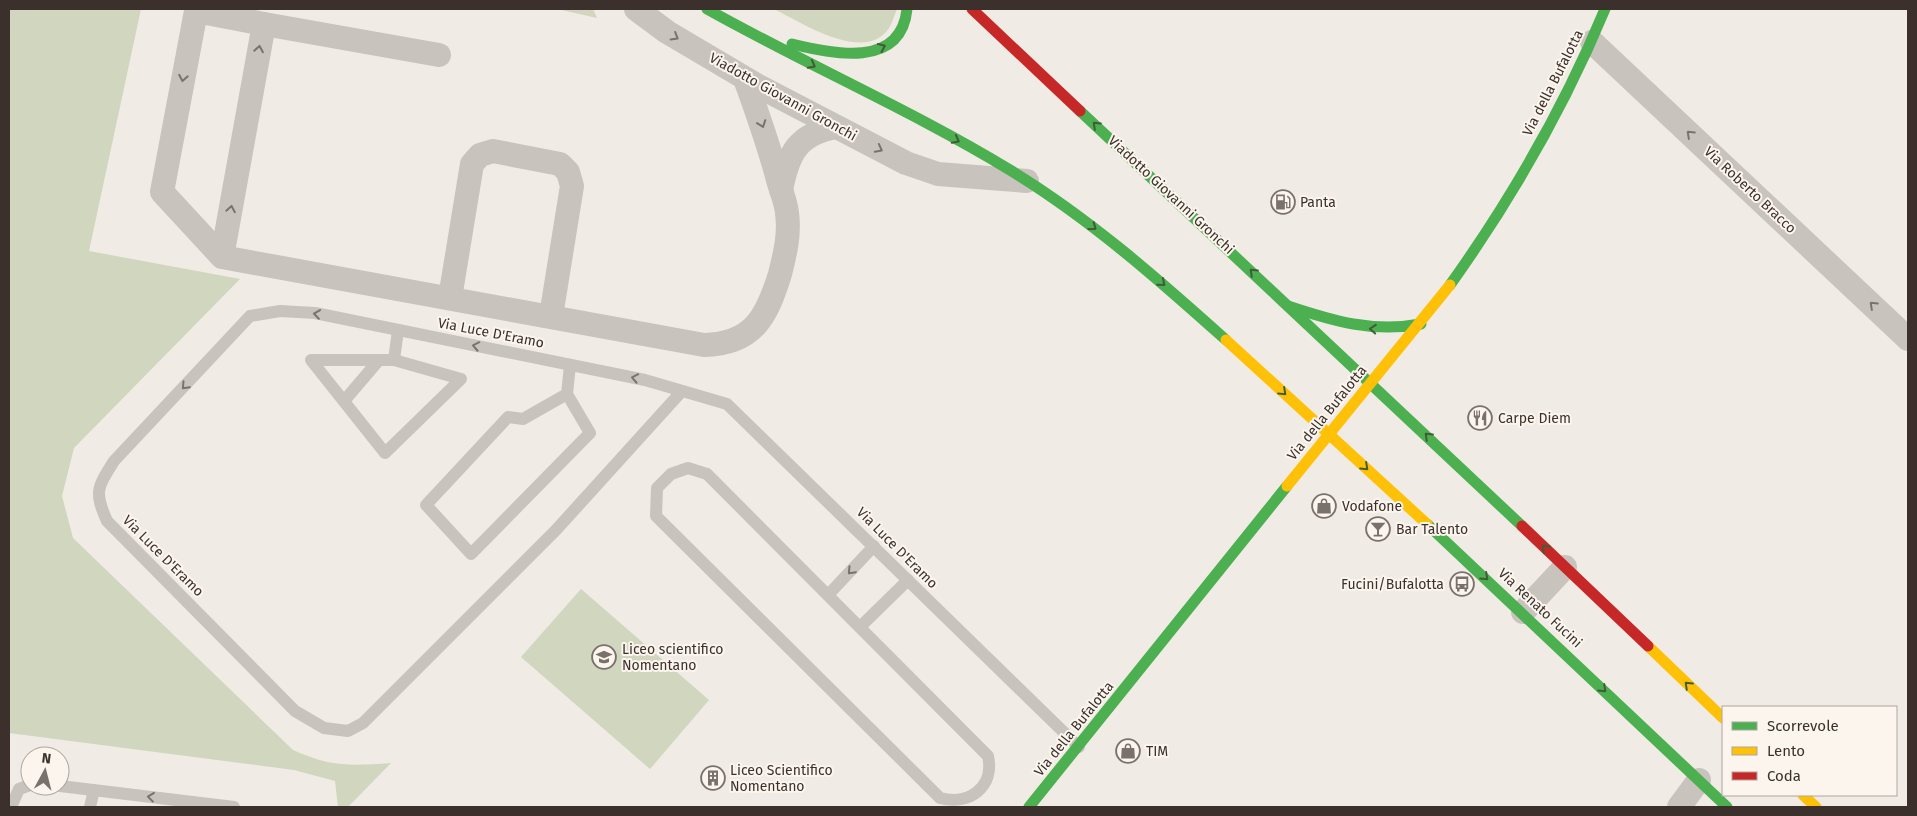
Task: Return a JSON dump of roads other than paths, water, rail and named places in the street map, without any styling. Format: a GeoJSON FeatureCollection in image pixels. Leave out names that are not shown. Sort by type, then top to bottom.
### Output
{"type":"FeatureCollection","features":[{"type":"Feature","properties":{"kind":"main road"},"geometry":{"type":"LineString","coordinates":[[707,9],[974,150],[1027,181],[1096,229],[1165,284],[1330,434]]}},
{"type":"Feature","properties":{"kind":"main road"},"geometry":{"type":"LineString","coordinates":[[718,15],[752,30],[793,44],[838,53],[856,53],[878,49],[898,38],[903,30],[907,9]]}},
{"type":"Feature","properties":{"kind":"main road","name":"Viadotto Giovanni Gronchi"},"geometry":{"type":"LineString","coordinates":[[972,9],[1371,383]]}},
{"type":"Feature","properties":{"kind":"main road","name":"Via della Bufalotta"},"geometry":{"type":"LineString","coordinates":[[1029,807],[1371,383],[1421,324],[1459,274],[1513,190],[1557,111],[1592,42],[1605,9]]}},
{"type":"Feature","properties":{"kind":"main road"},"geometry":{"type":"LineString","coordinates":[[1288,306],[1369,329],[1385,330],[1421,324]]}},
{"type":"Feature","properties":{"kind":"main road"},"geometry":{"type":"LineString","coordinates":[[1371,383],[1722,717]]}},
{"type":"Feature","properties":{"kind":"main road","name":"Via Renato Fucini"},"geometry":{"type":"LineString","coordinates":[[1330,434],[1523,612],[1727,807]]}},
{"type":"Feature","properties":{"kind":"main road"},"geometry":{"type":"LineString","coordinates":[[1804,796],[1816,807]]}},
{"type":"Feature","properties":{"kind":"street","name":"Viadotto Giovanni Gronchi"},"geometry":{"type":"LineString","coordinates":[[636,9],[667,32],[745,79],[906,163],[938,174],[1027,181]]}},
{"type":"Feature","properties":{"kind":"street"},"geometry":{"type":"LineString","coordinates":[[439,55],[196,11],[162,192],[222,256],[704,345],[718,344],[734,340],[759,322],[770,306],[785,255],[787,238],[787,213],[767,137],[745,79]]}},
{"type":"Feature","properties":{"kind":"street"},"geometry":{"type":"LineString","coordinates":[[222,256],[264,24]]}},
{"type":"Feature","properties":{"kind":"street","name":"Via Roberto Bracco"},"geometry":{"type":"LineString","coordinates":[[1592,42],[1908,339]]}},
{"type":"Feature","properties":{"kind":"street"},"geometry":{"type":"LineString","coordinates":[[781,191],[791,154],[800,143],[813,133],[836,127]]}},
{"type":"Feature","properties":{"kind":"street"},"geometry":{"type":"LineString","coordinates":[[450,298],[472,164],[480,155],[493,151],[560,164],[568,172],[572,186],[550,316]]}},
{"type":"Feature","properties":{"kind":"street"},"geometry":{"type":"LineString","coordinates":[[1523,612],[1565,568]]}},
{"type":"Feature","properties":{"kind":"street"},"geometry":{"type":"LineString","coordinates":[[1679,807],[1699,780]]}},
{"type":"Feature","properties":{"kind":"lane","name":"Via Luce D'Eramo"},"geometry":{"type":"LineString","coordinates":[[682,391],[556,530],[363,723],[348,731],[324,728],[295,711],[107,521],[97,499],[103,479],[114,461],[250,316],[280,311],[314,313],[645,380],[727,404],[1079,747]]}},
{"type":"Feature","properties":{"kind":"lane"},"geometry":{"type":"LineString","coordinates":[[394,360],[398,330]]}},
{"type":"Feature","properties":{"kind":"lane"},"geometry":{"type":"LineString","coordinates":[[311,360],[379,360],[394,360],[461,379],[385,453],[311,360]]}},
{"type":"Feature","properties":{"kind":"lane"},"geometry":{"type":"LineString","coordinates":[[344,401],[379,360]]}},
{"type":"Feature","properties":{"kind":"lane"},"geometry":{"type":"LineString","coordinates":[[567,394],[523,419],[508,417],[426,505],[472,554],[590,433],[567,394],[570,365]]}},
{"type":"Feature","properties":{"kind":"lane"},"geometry":{"type":"LineString","coordinates":[[688,468],[707,474],[828,595],[988,756],[990,767],[988,778],[979,791],[965,799],[953,801],[940,798],[656,516],[657,488],[671,474],[688,468]]}},
{"type":"Feature","properties":{"kind":"lane"},"geometry":{"type":"LineString","coordinates":[[828,595],[874,546]]}},
{"type":"Feature","properties":{"kind":"lane"},"geometry":{"type":"LineString","coordinates":[[860,628],[908,580]]}},
{"type":"Feature","properties":{"kind":"lane"},"geometry":{"type":"LineString","coordinates":[[70,787],[169,803],[234,807]]}},
{"type":"Feature","properties":{"kind":"lane"},"geometry":{"type":"LineString","coordinates":[[11,807],[20,789]]}},
{"type":"Feature","properties":{"kind":"lane"},"geometry":{"type":"LineString","coordinates":[[90,807],[94,790]]}},
{"type":"Feature","properties":{"kind":"place","name":"Panta"},"geometry":{"type":"Point","coordinates":[1283,202]}},
{"type":"Feature","properties":{"kind":"place","name":"Carpe Diem"},"geometry":{"type":"Point","coordinates":[1480,418]}},
{"type":"Feature","properties":{"kind":"place","name":"Vodafone"},"geometry":{"type":"Point","coordinates":[1324,506]}},
{"type":"Feature","properties":{"kind":"place","name":"Bar Talento"},"geometry":{"type":"Point","coordinates":[1378,529]}},
{"type":"Feature","properties":{"kind":"place","name":"Fucini/Bufalotta"},"geometry":{"type":"Point","coordinates":[1462,584]}},
{"type":"Feature","properties":{"kind":"place","name":"Liceo scientifico Nomentano"},"geometry":{"type":"Point","coordinates":[604,657]}},
{"type":"Feature","properties":{"kind":"place","name":"TIM"},"geometry":{"type":"Point","coordinates":[1128,751]}},
{"type":"Feature","properties":{"kind":"place","name":"Liceo Scientifico Nomentano"},"geometry":{"type":"Point","coordinates":[713,778]}}]}
